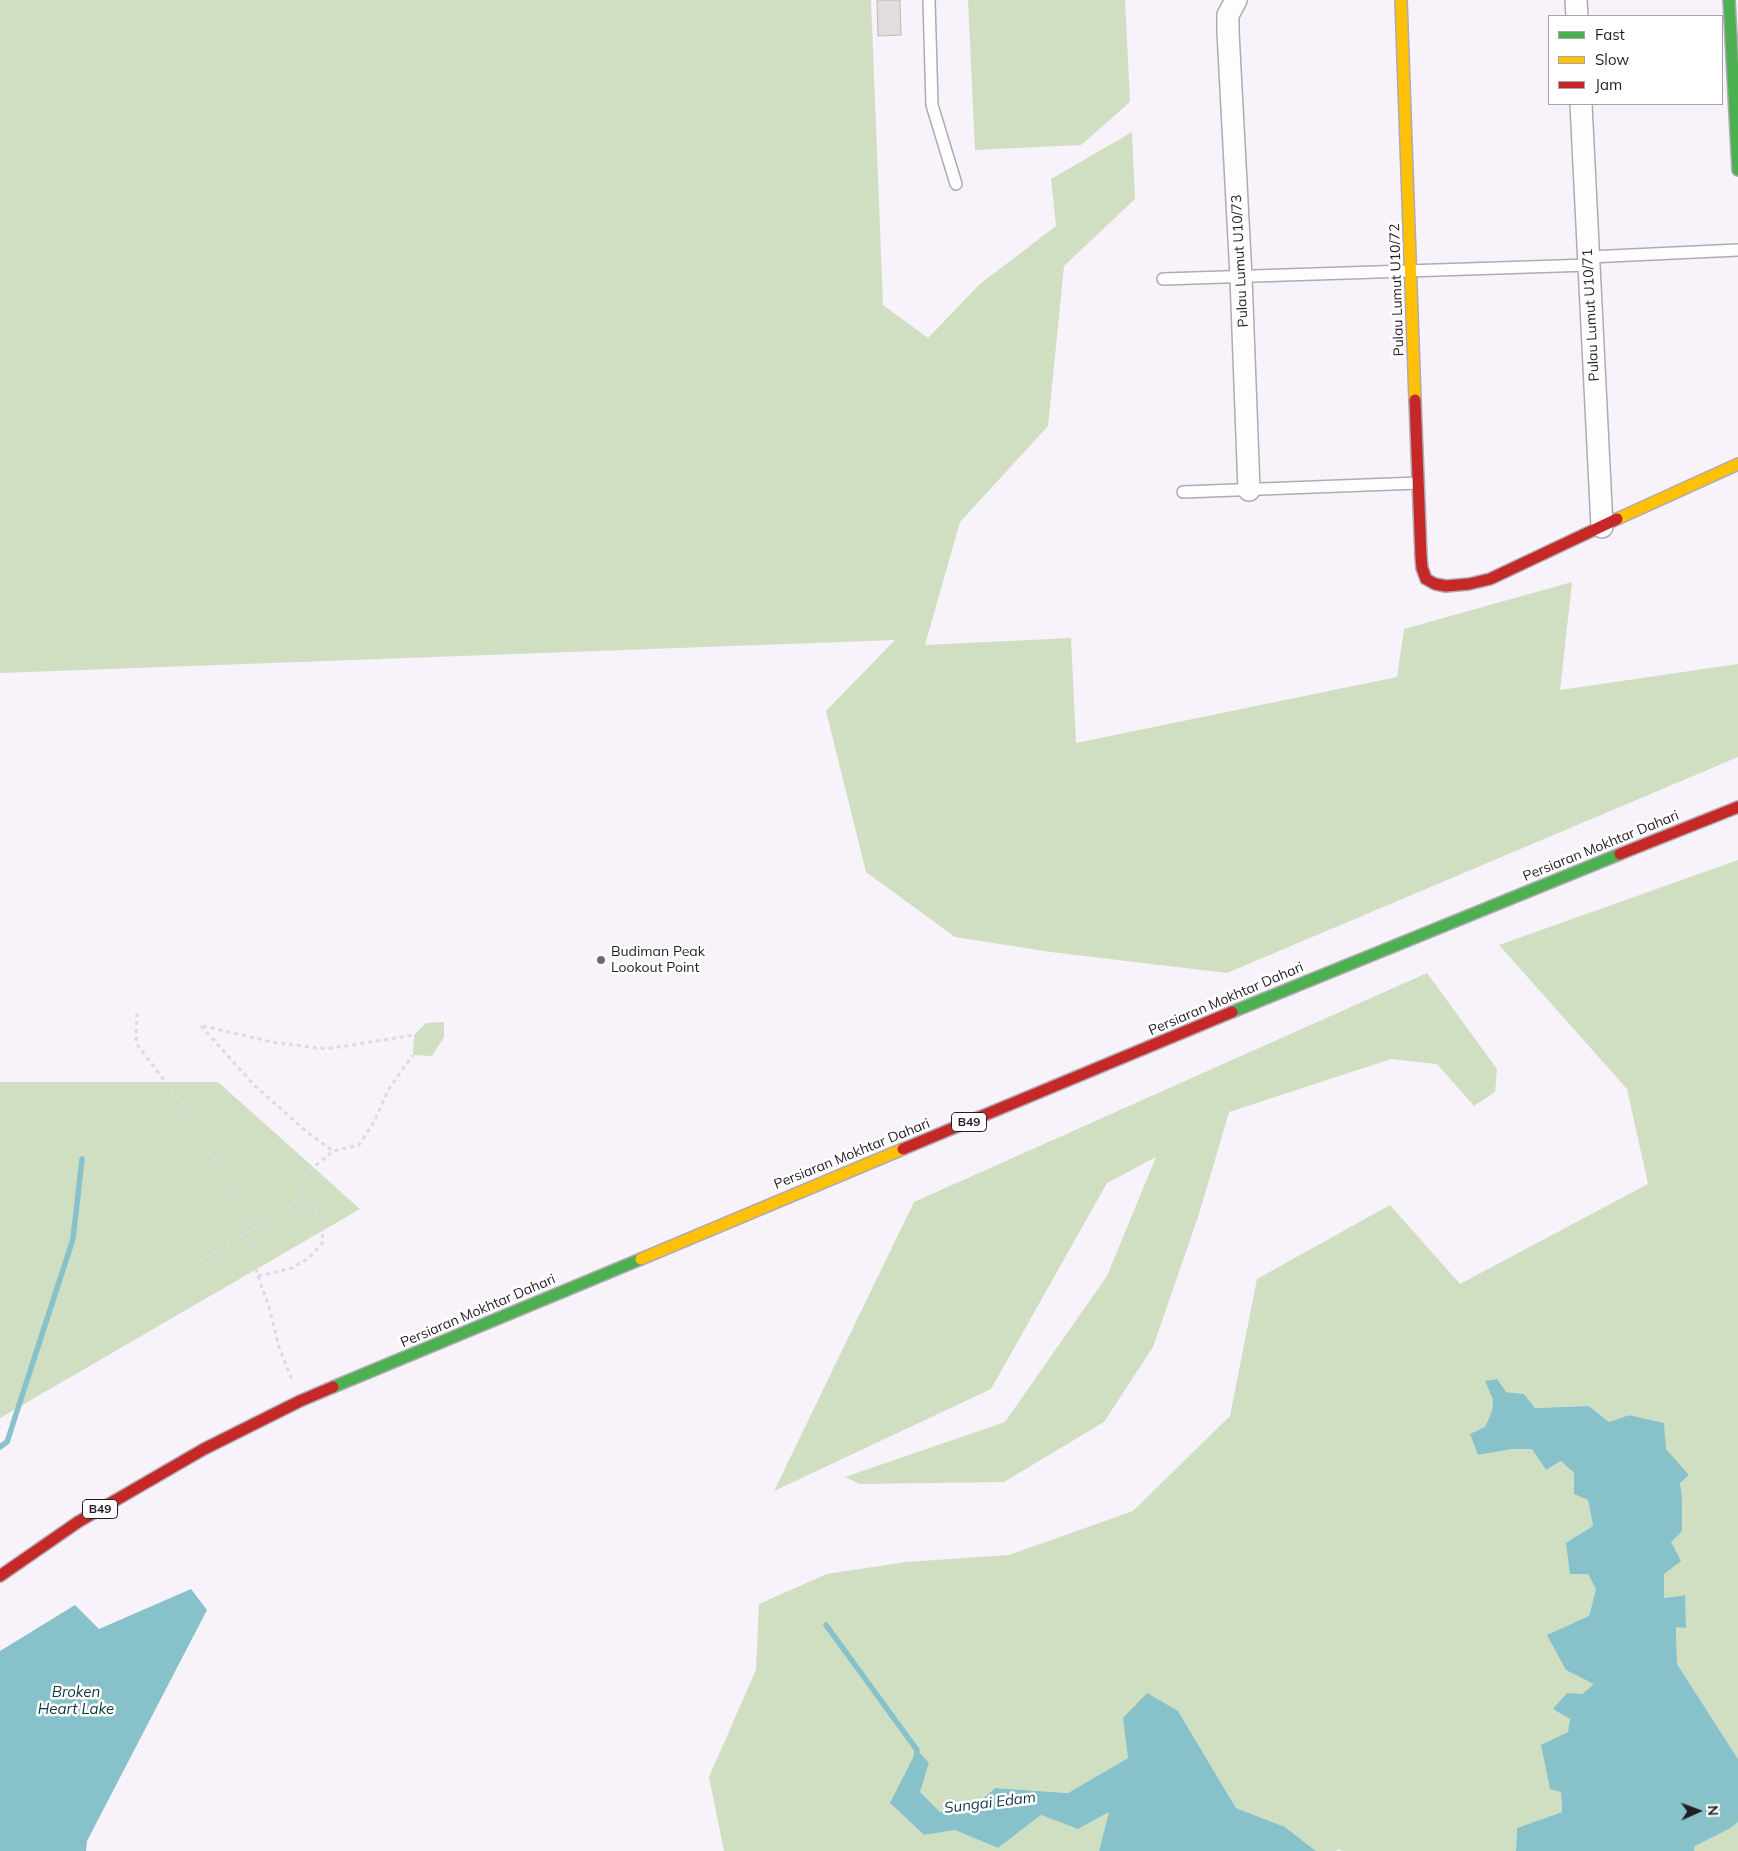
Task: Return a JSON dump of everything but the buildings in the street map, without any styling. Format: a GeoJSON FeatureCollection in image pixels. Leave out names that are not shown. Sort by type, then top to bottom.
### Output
{"type":"FeatureCollection","features":[{"type":"Feature","properties":{"kind":"main road","name":"Pulau Lumut U10/72"},"geometry":{"type":"LineString","coordinates":[[1400,0],[1412,271],[1421,557],[1426,579],[1446,586],[1469,584],[1490,579],[1602,527]]}},
{"type":"Feature","properties":{"kind":"main road"},"geometry":{"type":"LineString","coordinates":[[1729,0],[1738,170]]}},
{"type":"Feature","properties":{"kind":"main road"},"geometry":{"type":"LineString","coordinates":[[1602,527],[1738,464]]}},
{"type":"Feature","properties":{"kind":"main road","name":"Persiaran Mokhtar Dahari"},"geometry":{"type":"LineString","coordinates":[[0,1576],[78,1522],[204,1449],[300,1402],[1357,960],[1738,807]]}},
{"type":"Feature","properties":{"kind":"main road","name":"Persiaran Mokhtar Dahari"},"geometry":{"type":"LineString","coordinates":[[158,1464],[204,1449]]}},
{"type":"Feature","properties":{"kind":"street","name":"Pulau Lumut U10/73"},"geometry":{"type":"LineString","coordinates":[[1236,0],[1228,15],[1228,32],[1241,277],[1249,490]]}},
{"type":"Feature","properties":{"kind":"street"},"geometry":{"type":"LineString","coordinates":[[1576,0],[1577,15]]}},
{"type":"Feature","properties":{"kind":"street","name":"Pulau Lumut U10/71"},"geometry":{"type":"LineString","coordinates":[[1581,105],[1602,527]]}},
{"type":"Feature","properties":{"kind":"lane"},"geometry":{"type":"LineString","coordinates":[[929,0],[932,106],[956,184]]}},
{"type":"Feature","properties":{"kind":"lane"},"geometry":{"type":"LineString","coordinates":[[1163,279],[1412,271],[1738,250]]}},
{"type":"Feature","properties":{"kind":"lane"},"geometry":{"type":"LineString","coordinates":[[1183,492],[1419,483]]}},
{"type":"Feature","properties":{"kind":"path"},"geometry":{"type":"LineString","coordinates":[[137,1013],[136,1043],[185,1108],[236,1200],[258,1276],[270,1306],[279,1347],[300,1402]]}},
{"type":"Feature","properties":{"kind":"path"},"geometry":{"type":"LineString","coordinates":[[333,1151],[306,1132],[255,1086],[201,1026],[272,1042],[326,1049],[414,1035]]}},
{"type":"Feature","properties":{"kind":"path"},"geometry":{"type":"LineString","coordinates":[[301,1200],[302,1178],[333,1151],[359,1145],[376,1120],[388,1090],[413,1055]]}},
{"type":"Feature","properties":{"kind":"path"},"geometry":{"type":"LineString","coordinates":[[258,1276],[292,1268],[309,1258],[324,1242],[322,1219],[301,1200]]}},
{"type":"Feature","properties":{"kind":"path"},"geometry":{"type":"LineString","coordinates":[[152,1290],[301,1200]]}},
{"type":"Feature","properties":{"kind":"green space"},"geometry":{"type":"Polygon","coordinates":[[[0,0],[871,0],[883,305],[928,338],[980,284],[1056,226],[1051,179],[1132,132],[1135,199],[1064,266],[1048,426],[960,522],[925,645],[1071,638],[1076,743],[1397,677],[1404,629],[1572,582],[1560,690],[1738,664],[1738,757],[1227,973],[1051,952],[955,937],[866,872],[826,711],[895,640],[0,673],[0,0]]]}},
{"type":"Feature","properties":{"kind":"green space"},"geometry":{"type":"Polygon","coordinates":[[[968,0],[1125,0],[1130,102],[1081,145],[975,150],[968,0]]]}},
{"type":"Feature","properties":{"kind":"green space"},"geometry":{"type":"Polygon","coordinates":[[[1738,860],[1738,1759],[1677,1664],[1676,1626],[1686,1628],[1684,1595],[1664,1598],[1664,1574],[1682,1497],[1680,1483],[1689,1475],[1665,1449],[1664,1423],[1629,1415],[1609,1422],[1589,1406],[1535,1408],[1524,1394],[1506,1392],[1485,1381],[1493,1400],[1492,1411],[1485,1427],[1478,1455],[1512,1449],[1532,1449],[1546,1470],[1561,1461],[1574,1473],[1574,1493],[1588,1500],[1593,1526],[1570,1574],[1588,1574],[1596,1589],[1589,1616],[1595,1684],[1582,1694],[1554,1708],[1570,1719],[1561,1791],[1562,1812],[1517,1828],[1516,1851],[1341,1851],[1340,1849],[1335,1851],[1316,1851],[1285,1827],[1236,1808],[1178,1711],[1124,1718],[1128,1758],[1068,1793],[995,1788],[979,1802],[940,1812],[920,1792],[929,1763],[890,1803],[924,1835],[955,1830],[998,1848],[1041,1815],[1078,1829],[1110,1811],[1099,1851],[724,1851],[709,1777],[756,1670],[759,1604],[827,1574],[906,1562],[1009,1555],[1133,1511],[1230,1416],[1257,1279],[1390,1205],[1460,1284],[1648,1184],[1627,1089],[1499,945],[1738,860]]]}},
{"type":"Feature","properties":{"kind":"green space"},"geometry":{"type":"Polygon","coordinates":[[[1427,973],[1497,1069],[1495,1092],[1474,1106],[1437,1064],[1391,1059],[1229,1112],[1199,1214],[1153,1347],[1104,1422],[1004,1482],[860,1484],[845,1477],[1005,1422],[1107,1276],[1156,1157],[1107,1183],[991,1389],[774,1491],[914,1202],[1427,973]]]}},
{"type":"Feature","properties":{"kind":"green space"},"geometry":{"type":"Polygon","coordinates":[[[444,1022],[444,1037],[432,1056],[413,1055],[414,1035],[426,1023],[444,1022]]]}},
{"type":"Feature","properties":{"kind":"green space"},"geometry":{"type":"Polygon","coordinates":[[[0,1082],[218,1082],[360,1209],[0,1418],[0,1082]]]}},
{"type":"Feature","properties":{"kind":"green space"},"geometry":{"type":"Polygon","coordinates":[[[1738,1822],[1738,1851],[1694,1851],[1695,1846],[1731,1828],[1738,1822]]]}},
{"type":"Feature","properties":{"kind":"water"},"geometry":{"type":"Polygon","coordinates":[[[1497,1379],[1506,1392],[1524,1394],[1535,1408],[1589,1406],[1609,1422],[1629,1415],[1664,1423],[1666,1449],[1689,1475],[1680,1483],[1682,1531],[1671,1542],[1681,1561],[1664,1574],[1664,1598],[1685,1595],[1686,1628],[1676,1627],[1677,1664],[1738,1759],[1738,1822],[1731,1828],[1695,1846],[1694,1851],[1516,1851],[1517,1828],[1562,1812],[1561,1792],[1550,1789],[1541,1745],[1568,1732],[1570,1719],[1553,1709],[1567,1693],[1582,1694],[1594,1684],[1566,1670],[1547,1635],[1589,1616],[1596,1589],[1588,1574],[1570,1574],[1566,1543],[1593,1526],[1588,1500],[1574,1494],[1574,1473],[1561,1461],[1546,1470],[1532,1449],[1512,1449],[1478,1455],[1470,1434],[1485,1427],[1492,1411],[1493,1400],[1485,1381],[1497,1379]]]}},
{"type":"Feature","properties":{"kind":"water","name":"Broken Heart Lake"},"geometry":{"type":"Polygon","coordinates":[[[191,1589],[207,1610],[87,1841],[86,1851],[0,1851],[0,1651],[75,1605],[99,1629],[191,1589]]]}},
{"type":"Feature","properties":{"kind":"water"},"geometry":{"type":"Polygon","coordinates":[[[1147,1693],[1178,1711],[1236,1808],[1285,1827],[1316,1851],[1099,1851],[1109,1812],[1078,1829],[1041,1815],[998,1848],[955,1830],[924,1835],[890,1803],[917,1750],[929,1763],[920,1792],[940,1812],[979,1802],[995,1788],[1068,1793],[1128,1758],[1123,1718],[1147,1693]]]}},
{"type":"Feature","properties":{"kind":"waterway"},"geometry":{"type":"LineString","coordinates":[[0,1447],[7,1442],[73,1239],[82,1159]]}},
{"type":"Feature","properties":{"kind":"waterway","name":"Sungai Edam"},"geometry":{"type":"LineString","coordinates":[[826,1625],[917,1750],[916,1758]]}},
{"type":"Feature","properties":{"kind":"traffic: fast"},"geometry":{"type":"LineString","coordinates":[[1729,0],[1738,170]]}},
{"type":"Feature","properties":{"kind":"traffic: fast"},"geometry":{"type":"LineString","coordinates":[[1232,1012],[1620,854]]}},
{"type":"Feature","properties":{"kind":"traffic: fast"},"geometry":{"type":"LineString","coordinates":[[333,1387],[641,1259]]}},
{"type":"Feature","properties":{"kind":"traffic: slow"},"geometry":{"type":"LineString","coordinates":[[1401,0],[1415,400]]}},
{"type":"Feature","properties":{"kind":"traffic: slow"},"geometry":{"type":"LineString","coordinates":[[1617,519],[1738,464]]}},
{"type":"Feature","properties":{"kind":"traffic: slow"},"geometry":{"type":"LineString","coordinates":[[641,1259],[903,1149]]}},
{"type":"Feature","properties":{"kind":"traffic: jam"},"geometry":{"type":"LineString","coordinates":[[1415,400],[1421,557],[1426,579],[1435,584],[1446,586],[1469,584],[1490,579],[1617,519]]}},
{"type":"Feature","properties":{"kind":"traffic: jam"},"geometry":{"type":"LineString","coordinates":[[1620,854],[1738,807]]}},
{"type":"Feature","properties":{"kind":"traffic: jam"},"geometry":{"type":"LineString","coordinates":[[903,1149],[1232,1012]]}},
{"type":"Feature","properties":{"kind":"traffic: jam"},"geometry":{"type":"LineString","coordinates":[[0,1576],[78,1522],[204,1449],[300,1401],[333,1387]]}},
{"type":"Feature","properties":{"kind":"place","name":"Budiman Peak Lookout Point"},"geometry":{"type":"Point","coordinates":[601,960]}}]}
